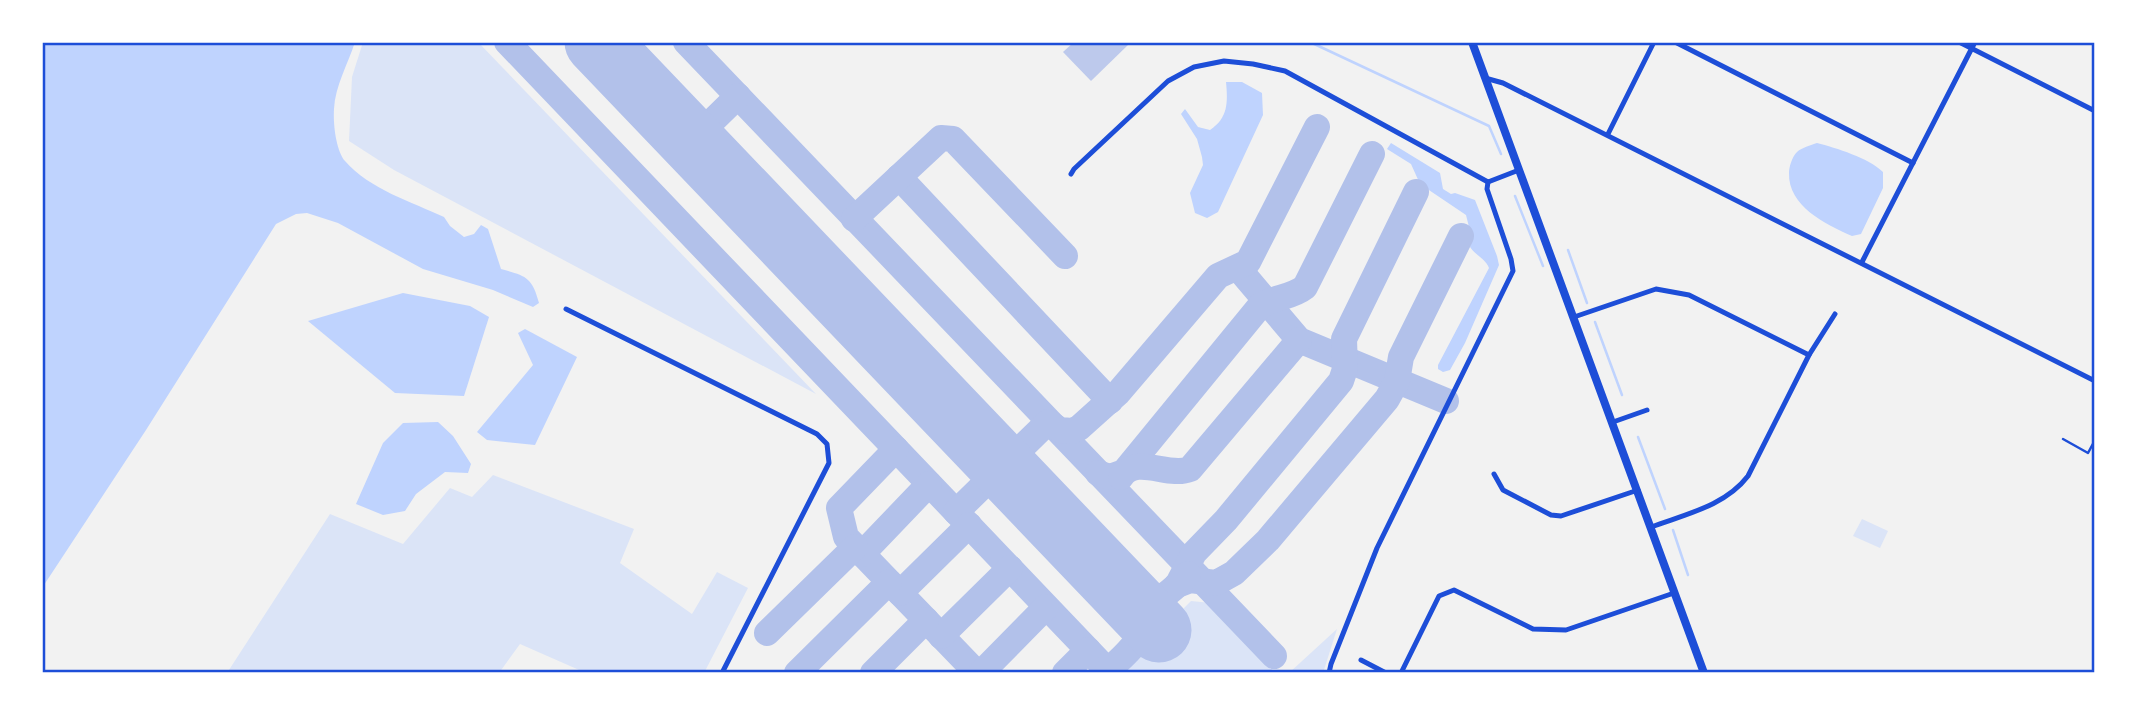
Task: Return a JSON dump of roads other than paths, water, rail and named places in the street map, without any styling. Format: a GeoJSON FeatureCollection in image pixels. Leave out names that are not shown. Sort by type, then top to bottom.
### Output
{"type":"FeatureCollection","features":[{"type":"Feature","properties":{"kind":"main road"},"geometry":{"type":"LineString","coordinates":[[1472,42],[1704,673]]}},
{"type":"Feature","properties":{"kind":"street"},"geometry":{"type":"LineString","coordinates":[[1608,134],[1654,42]]}},
{"type":"Feature","properties":{"kind":"street"},"geometry":{"type":"LineString","coordinates":[[1675,42],[1913,163]]}},
{"type":"Feature","properties":{"kind":"street"},"geometry":{"type":"LineString","coordinates":[[1959,42],[2095,111]]}},
{"type":"Feature","properties":{"kind":"street"},"geometry":{"type":"LineString","coordinates":[[1862,262],[1975,42]]}},
{"type":"Feature","properties":{"kind":"street"},"geometry":{"type":"LineString","coordinates":[[1071,174],[1073,169],[1168,81],[1194,67],[1224,61],[1285,71],[1488,181],[1519,170]]}},
{"type":"Feature","properties":{"kind":"street"},"geometry":{"type":"LineString","coordinates":[[1485,78],[1503,83],[1608,134],[2095,381]]}},
{"type":"Feature","properties":{"kind":"street"},"geometry":{"type":"LineString","coordinates":[[1329,673],[1377,548],[1513,271],[1487,189],[1488,181]]}},
{"type":"Feature","properties":{"kind":"street"},"geometry":{"type":"LineString","coordinates":[[1574,317],[1656,289],[1674,290],[1809,355]]}},
{"type":"Feature","properties":{"kind":"street"},"geometry":{"type":"LineString","coordinates":[[566,309],[817,434],[827,444],[829,463],[722,673]]}},
{"type":"Feature","properties":{"kind":"street"},"geometry":{"type":"LineString","coordinates":[[1651,527],[1721,500],[1740,486],[1748,476],[1809,355],[1835,314]]}},
{"type":"Feature","properties":{"kind":"street"},"geometry":{"type":"LineString","coordinates":[[1613,422],[1647,410]]}},
{"type":"Feature","properties":{"kind":"street"},"geometry":{"type":"LineString","coordinates":[[1494,474],[1503,490],[1550,514],[1560,516],[1638,490]]}},
{"type":"Feature","properties":{"kind":"street"},"geometry":{"type":"LineString","coordinates":[[1401,673],[1439,596],[1454,590],[1533,629],[1566,630],[1674,593]]}},
{"type":"Feature","properties":{"kind":"street"},"geometry":{"type":"LineString","coordinates":[[1361,660],[1386,673]]}},
{"type":"Feature","properties":{"kind":"lane"},"geometry":{"type":"LineString","coordinates":[[2063,439],[2088,453],[2095,440]]}},
{"type":"Feature","properties":{"kind":"water"},"geometry":{"type":"Polygon","coordinates":[[[42,42],[355,42],[339,83],[334,109],[336,136],[345,161],[378,187],[444,217],[450,226],[464,237],[474,234],[481,225],[488,229],[501,269],[526,278],[539,303],[533,307],[493,290],[423,269],[338,223],[307,213],[296,214],[276,224],[42,588],[42,42]]]}},
{"type":"Feature","properties":{"kind":"water"},"geometry":{"type":"Polygon","coordinates":[[[1226,82],[1242,82],[1262,93],[1263,115],[1218,212],[1207,218],[1195,213],[1190,193],[1203,165],[1197,139],[1181,114],[1185,109],[1198,127],[1210,130],[1226,109],[1226,82]]]}},
{"type":"Feature","properties":{"kind":"water"},"geometry":{"type":"Polygon","coordinates":[[[1391,143],[1440,173],[1443,189],[1451,194],[1475,200],[1497,256],[1499,265],[1465,343],[1450,370],[1443,372],[1438,369],[1438,365],[1489,268],[1470,247],[1472,239],[1466,215],[1420,184],[1411,164],[1387,149],[1391,143]]]}},
{"type":"Feature","properties":{"kind":"water"},"geometry":{"type":"Polygon","coordinates":[[[1817,143],[1861,158],[1883,172],[1883,188],[1861,234],[1852,236],[1820,219],[1801,204],[1790,185],[1790,165],[1795,154],[1817,143]]]}},
{"type":"Feature","properties":{"kind":"water"},"geometry":{"type":"Polygon","coordinates":[[[403,293],[470,306],[489,317],[464,396],[395,393],[308,321],[403,293]]]}},
{"type":"Feature","properties":{"kind":"water"},"geometry":{"type":"Polygon","coordinates":[[[525,329],[577,357],[535,445],[487,440],[477,432],[533,365],[518,333],[525,329]]]}},
{"type":"Feature","properties":{"kind":"water"},"geometry":{"type":"Polygon","coordinates":[[[438,422],[453,436],[471,464],[468,473],[445,472],[416,494],[405,511],[383,515],[356,504],[383,443],[403,423],[438,422]]]}},
{"type":"Feature","properties":{"kind":"waterway"},"geometry":{"type":"LineString","coordinates":[[1310,42],[1489,126],[1501,154]]}},
{"type":"Feature","properties":{"kind":"waterway"},"geometry":{"type":"LineString","coordinates":[[1515,196],[1543,266]]}},
{"type":"Feature","properties":{"kind":"waterway"},"geometry":{"type":"LineString","coordinates":[[1568,250],[1587,303]]}},
{"type":"Feature","properties":{"kind":"waterway"},"geometry":{"type":"LineString","coordinates":[[1595,322],[1622,395]]}},
{"type":"Feature","properties":{"kind":"waterway"},"geometry":{"type":"LineString","coordinates":[[1638,437],[1665,509]]}},
{"type":"Feature","properties":{"kind":"waterway"},"geometry":{"type":"LineString","coordinates":[[1673,530],[1688,575]]}}]}
